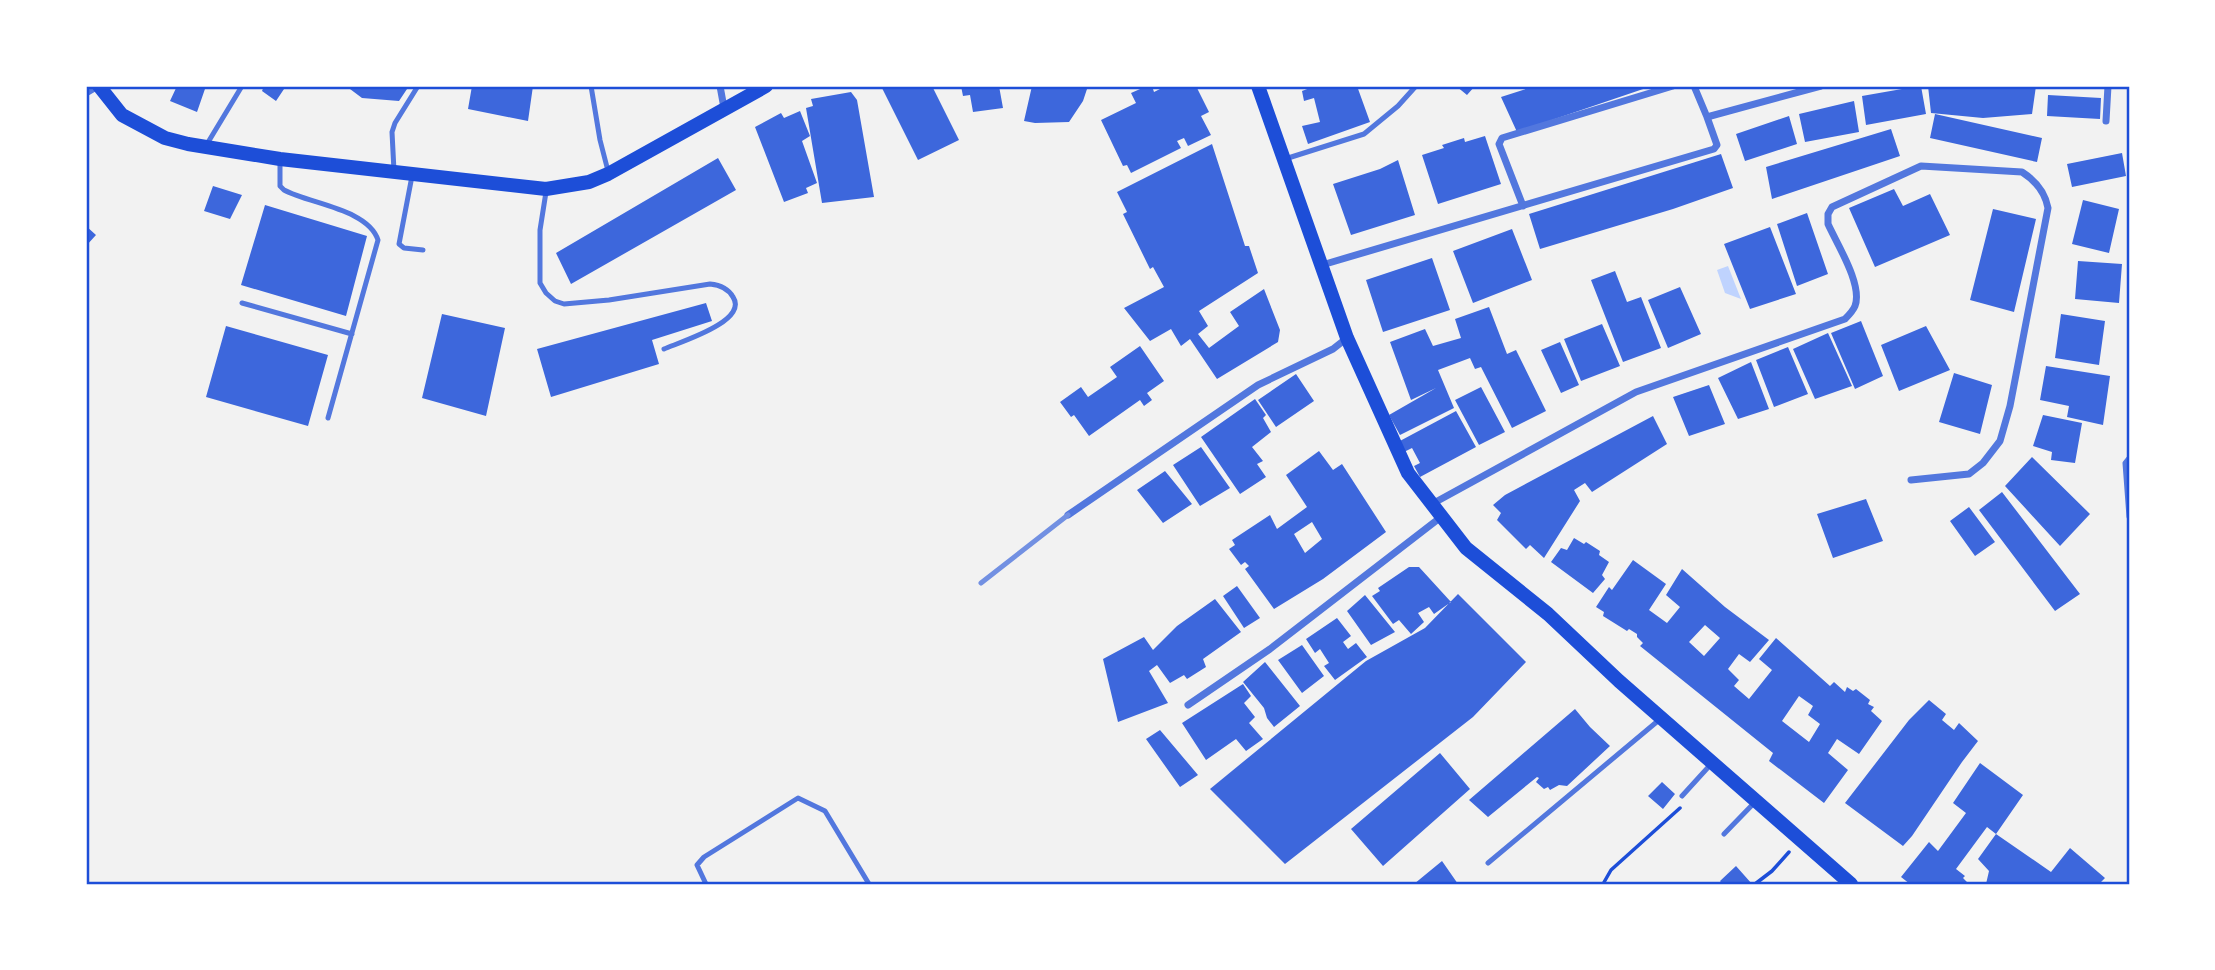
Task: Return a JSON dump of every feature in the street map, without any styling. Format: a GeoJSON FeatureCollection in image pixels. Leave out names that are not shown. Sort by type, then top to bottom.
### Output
{"type":"FeatureCollection","features":[{"type":"Feature","properties":{"kind":"main road"},"geometry":{"type":"LineString","coordinates":[[99,86],[122,115],[166,138],[280,159],[546,189],[589,182],[608,174],[766,86]]}},
{"type":"Feature","properties":{"kind":"main road"},"geometry":{"type":"LineString","coordinates":[[1259,86],[1346,338],[1408,473],[1466,548],[1548,614],[1661,718],[1851,884]]}},
{"type":"Feature","properties":{"kind":"street"},"geometry":{"type":"LineString","coordinates":[[720,86],[724,108]]}},
{"type":"Feature","properties":{"kind":"street"},"geometry":{"type":"LineString","coordinates":[[1523,206],[1499,144],[1502,138],[1673,86]]}},
{"type":"Feature","properties":{"kind":"street"},"geometry":{"type":"LineString","coordinates":[[1322,265],[1714,149],[1717,145],[1694,86]]}},
{"type":"Feature","properties":{"kind":"street"},"geometry":{"type":"LineString","coordinates":[[1707,117],[1821,86]]}},
{"type":"Feature","properties":{"kind":"street"},"geometry":{"type":"LineString","coordinates":[[2106,121],[2108,86]]}},
{"type":"Feature","properties":{"kind":"street"},"geometry":{"type":"LineString","coordinates":[[1431,504],[1636,392],[1845,319],[1854,309],[1856,285],[1828,224],[1828,214],[1832,207],[1921,166],[2022,172],[2035,180],[2046,198],[2048,208],[2010,406],[2000,441],[1983,463],[1969,474],[1911,481]]}},
{"type":"Feature","properties":{"kind":"street"},"geometry":{"type":"LineString","coordinates":[[1068,515],[1258,385],[1333,349],[1346,338]]}},
{"type":"Feature","properties":{"kind":"street"},"geometry":{"type":"LineString","coordinates":[[1188,705],[1270,649],[1441,517]]}},
{"type":"Feature","properties":{"kind":"lane"},"geometry":{"type":"LineString","coordinates":[[86,94],[99,86]]}},
{"type":"Feature","properties":{"kind":"lane"},"geometry":{"type":"LineString","coordinates":[[206,147],[242,86]]}},
{"type":"Feature","properties":{"kind":"lane"},"geometry":{"type":"LineString","coordinates":[[394,170],[394,123],[418,86]]}},
{"type":"Feature","properties":{"kind":"lane"},"geometry":{"type":"LineString","coordinates":[[591,86],[608,174]]}},
{"type":"Feature","properties":{"kind":"lane"},"geometry":{"type":"LineString","coordinates":[[1285,159],[1364,134],[1398,106],[1416,86]]}},
{"type":"Feature","properties":{"kind":"lane"},"geometry":{"type":"LineString","coordinates":[[280,159],[280,186],[284,190],[358,218],[375,232],[378,240],[328,418]]}},
{"type":"Feature","properties":{"kind":"lane"},"geometry":{"type":"LineString","coordinates":[[413,173],[399,243],[404,248],[423,250]]}},
{"type":"Feature","properties":{"kind":"lane"},"geometry":{"type":"LineString","coordinates":[[546,189],[540,230],[540,283],[555,301],[564,304],[609,300],[710,284],[721,285],[732,294],[736,302],[735,310],[725,322],[664,349]]}},
{"type":"Feature","properties":{"kind":"lane"},"geometry":{"type":"LineString","coordinates":[[242,303],[352,334]]}},
{"type":"Feature","properties":{"kind":"lane"},"geometry":{"type":"LineString","coordinates":[[2129,458],[2125,463],[2129,517]]}},
{"type":"Feature","properties":{"kind":"lane"},"geometry":{"type":"LineString","coordinates":[[1488,863],[1661,718]]}},
{"type":"Feature","properties":{"kind":"lane"},"geometry":{"type":"LineString","coordinates":[[1682,796],[1712,763]]}},
{"type":"Feature","properties":{"kind":"lane"},"geometry":{"type":"LineString","coordinates":[[706,884],[697,865],[704,857],[798,798],[825,811],[869,884]]}},
{"type":"Feature","properties":{"kind":"lane"},"geometry":{"type":"LineString","coordinates":[[1724,834],[1756,800]]}},
{"type":"Feature","properties":{"kind":"path"},"geometry":{"type":"LineString","coordinates":[[1603,884],[1611,870],[1689,800]]}},
{"type":"Feature","properties":{"kind":"path"},"geometry":{"type":"LineString","coordinates":[[1755,884],[1772,871],[1790,851]]}},
{"type":"Feature","properties":{"kind":"water"},"geometry":{"type":"Polygon","coordinates":[[[1728,266],[1741,299],[1725,293],[1717,270],[1728,266]]]}},
{"type":"Feature","properties":{"kind":"building"},"geometry":{"type":"Polygon","coordinates":[[[177,86],[206,86],[197,112],[170,101],[177,86]]]}},
{"type":"Feature","properties":{"kind":"building"},"geometry":{"type":"Polygon","coordinates":[[[264,86],[286,86],[276,101],[262,91],[264,86]]]}},
{"type":"Feature","properties":{"kind":"building"},"geometry":{"type":"Polygon","coordinates":[[[346,86],[409,86],[399,101],[362,98],[346,86]]]}},
{"type":"Feature","properties":{"kind":"building"},"geometry":{"type":"Polygon","coordinates":[[[472,86],[533,86],[528,121],[468,109],[472,86]]]}},
{"type":"Feature","properties":{"kind":"building"},"geometry":{"type":"Polygon","coordinates":[[[881,86],[925,86],[926,89],[932,86],[959,140],[918,160],[881,86]]]}},
{"type":"Feature","properties":{"kind":"building"},"geometry":{"type":"Polygon","coordinates":[[[961,86],[999,86],[1003,108],[973,112],[970,95],[963,96],[961,86]]]}},
{"type":"Feature","properties":{"kind":"building"},"geometry":{"type":"Polygon","coordinates":[[[1032,86],[1088,86],[1083,101],[1069,122],[1035,123],[1024,121],[1032,86]]]}},
{"type":"Feature","properties":{"kind":"building"},"geometry":{"type":"Polygon","coordinates":[[[1152,86],[1154,92],[1160,89],[1158,86],[1185,86],[1187,89],[1196,86],[1209,112],[1201,116],[1211,135],[1188,146],[1184,138],[1177,141],[1181,148],[1131,173],[1127,165],[1123,166],[1101,120],[1136,103],[1131,93],[1152,86]]]}},
{"type":"Feature","properties":{"kind":"building"},"geometry":{"type":"Polygon","coordinates":[[[1315,86],[1357,86],[1370,122],[1308,144],[1302,126],[1320,122],[1314,98],[1304,101],[1302,91],[1315,86]]]}},
{"type":"Feature","properties":{"kind":"building"},"geometry":{"type":"Polygon","coordinates":[[[1456,86],[1475,86],[1467,95],[1456,86]]]}},
{"type":"Feature","properties":{"kind":"building"},"geometry":{"type":"Polygon","coordinates":[[[1535,86],[1652,86],[1517,132],[1501,97],[1535,86]]]}},
{"type":"Feature","properties":{"kind":"building"},"geometry":{"type":"Polygon","coordinates":[[[1921,86],[1926,114],[1866,125],[1862,96],[1921,86]]]}},
{"type":"Feature","properties":{"kind":"building"},"geometry":{"type":"Polygon","coordinates":[[[1928,86],[2036,86],[2032,114],[1983,118],[1931,113],[1928,86]]]}},
{"type":"Feature","properties":{"kind":"building"},"geometry":{"type":"Polygon","coordinates":[[[851,92],[857,100],[874,197],[822,203],[806,108],[813,106],[811,99],[851,92]]]}},
{"type":"Feature","properties":{"kind":"building"},"geometry":{"type":"Polygon","coordinates":[[[2048,95],[2101,98],[2100,119],[2047,116],[2048,95]]]}},
{"type":"Feature","properties":{"kind":"building"},"geometry":{"type":"Polygon","coordinates":[[[1854,101],[1859,132],[1805,142],[1799,114],[1854,101]]]}},
{"type":"Feature","properties":{"kind":"building"},"geometry":{"type":"Polygon","coordinates":[[[800,111],[810,136],[802,141],[817,183],[806,188],[808,193],[784,202],[755,127],[781,113],[784,118],[800,111]]]}},
{"type":"Feature","properties":{"kind":"building"},"geometry":{"type":"Polygon","coordinates":[[[1935,114],[2042,138],[2037,162],[1930,138],[1935,114]]]}},
{"type":"Feature","properties":{"kind":"building"},"geometry":{"type":"Polygon","coordinates":[[[1789,116],[1797,144],[1745,161],[1736,134],[1789,116]]]}},
{"type":"Feature","properties":{"kind":"building"},"geometry":{"type":"Polygon","coordinates":[[[1891,129],[1900,156],[1772,199],[1766,167],[1891,129]]]}},
{"type":"Feature","properties":{"kind":"building"},"geometry":{"type":"Polygon","coordinates":[[[1485,136],[1501,184],[1438,204],[1422,155],[1464,138],[1465,142],[1485,136]]]}},
{"type":"Feature","properties":{"kind":"building"},"geometry":{"type":"Polygon","coordinates":[[[1212,144],[1245,246],[1249,246],[1258,273],[1199,311],[1208,326],[1198,334],[1209,348],[1239,326],[1230,312],[1264,289],[1280,330],[1278,342],[1217,379],[1190,339],[1181,346],[1171,329],[1150,341],[1124,308],[1164,287],[1153,267],[1150,269],[1123,214],[1127,212],[1117,192],[1212,144]]]}},
{"type":"Feature","properties":{"kind":"building"},"geometry":{"type":"Polygon","coordinates":[[[2122,153],[2126,176],[2072,187],[2067,164],[2122,153]]]}},
{"type":"Feature","properties":{"kind":"building"},"geometry":{"type":"Polygon","coordinates":[[[1721,154],[1733,188],[1540,249],[1529,214],[1721,154]]]}},
{"type":"Feature","properties":{"kind":"building"},"geometry":{"type":"Polygon","coordinates":[[[718,158],[736,190],[571,284],[556,253],[718,158]]]}},
{"type":"Feature","properties":{"kind":"building"},"geometry":{"type":"Polygon","coordinates":[[[1398,160],[1415,215],[1351,235],[1333,184],[1380,169],[1398,160]]]}},
{"type":"Feature","properties":{"kind":"building"},"geometry":{"type":"Polygon","coordinates":[[[213,186],[242,195],[230,219],[204,211],[213,186]]]}},
{"type":"Feature","properties":{"kind":"building"},"geometry":{"type":"Polygon","coordinates":[[[1894,189],[1903,206],[1930,194],[1950,235],[1875,267],[1849,208],[1894,189]]]}},
{"type":"Feature","properties":{"kind":"building"},"geometry":{"type":"Polygon","coordinates":[[[2083,200],[2119,209],[2109,253],[2072,244],[2083,200]]]}},
{"type":"Feature","properties":{"kind":"building"},"geometry":{"type":"Polygon","coordinates":[[[265,205],[367,236],[346,316],[241,285],[265,205]]]}},
{"type":"Feature","properties":{"kind":"building"},"geometry":{"type":"Polygon","coordinates":[[[1993,209],[2036,219],[2014,312],[1970,300],[1993,209]]]}},
{"type":"Feature","properties":{"kind":"building"},"geometry":{"type":"Polygon","coordinates":[[[1807,213],[1828,274],[1797,286],[1777,224],[1807,213]]]}},
{"type":"Feature","properties":{"kind":"building"},"geometry":{"type":"Polygon","coordinates":[[[86,226],[96,235],[86,246],[86,226]]]}},
{"type":"Feature","properties":{"kind":"building"},"geometry":{"type":"Polygon","coordinates":[[[1770,227],[1796,294],[1750,309],[1724,244],[1770,227]]]}},
{"type":"Feature","properties":{"kind":"building"},"geometry":{"type":"Polygon","coordinates":[[[1512,229],[1532,280],[1473,303],[1453,251],[1512,229]]]}},
{"type":"Feature","properties":{"kind":"building"},"geometry":{"type":"Polygon","coordinates":[[[1432,258],[1450,310],[1383,332],[1366,280],[1432,258]]]}},
{"type":"Feature","properties":{"kind":"building"},"geometry":{"type":"Polygon","coordinates":[[[2078,261],[2122,264],[2119,303],[2075,299],[2078,261]]]}},
{"type":"Feature","properties":{"kind":"building"},"geometry":{"type":"Polygon","coordinates":[[[1615,271],[1627,302],[1641,297],[1661,348],[1623,362],[1591,280],[1615,271]]]}},
{"type":"Feature","properties":{"kind":"building"},"geometry":{"type":"Polygon","coordinates":[[[1680,287],[1701,334],[1668,348],[1648,300],[1680,287]]]}},
{"type":"Feature","properties":{"kind":"building"},"geometry":{"type":"Polygon","coordinates":[[[706,303],[712,321],[652,340],[659,364],[551,397],[537,349],[706,303]]]}},
{"type":"Feature","properties":{"kind":"building"},"geometry":{"type":"Polygon","coordinates":[[[1489,307],[1507,354],[1516,350],[1546,411],[1512,428],[1481,367],[1475,369],[1470,358],[1438,370],[1454,408],[1400,435],[1389,415],[1436,388],[1411,400],[1390,342],[1425,329],[1433,346],[1461,338],[1455,319],[1489,307]]]}},
{"type":"Feature","properties":{"kind":"building"},"geometry":{"type":"Polygon","coordinates":[[[442,314],[505,328],[486,416],[422,398],[442,314]]]}},
{"type":"Feature","properties":{"kind":"building"},"geometry":{"type":"Polygon","coordinates":[[[2061,314],[2105,321],[2099,365],[2055,358],[2061,314]]]}},
{"type":"Feature","properties":{"kind":"building"},"geometry":{"type":"Polygon","coordinates":[[[1861,321],[1883,376],[1855,389],[1831,333],[1861,321]]]}},
{"type":"Feature","properties":{"kind":"building"},"geometry":{"type":"Polygon","coordinates":[[[1602,324],[1620,366],[1581,381],[1564,339],[1602,324]]]}},
{"type":"Feature","properties":{"kind":"building"},"geometry":{"type":"Polygon","coordinates":[[[226,326],[328,355],[308,426],[206,397],[226,326]]]}},
{"type":"Feature","properties":{"kind":"building"},"geometry":{"type":"Polygon","coordinates":[[[1926,326],[1950,370],[1899,391],[1881,345],[1926,326]]]}},
{"type":"Feature","properties":{"kind":"building"},"geometry":{"type":"Polygon","coordinates":[[[1828,333],[1852,386],[1815,399],[1793,349],[1828,333]]]}},
{"type":"Feature","properties":{"kind":"building"},"geometry":{"type":"Polygon","coordinates":[[[1560,342],[1579,385],[1561,393],[1541,350],[1560,342]]]}},
{"type":"Feature","properties":{"kind":"building"},"geometry":{"type":"Polygon","coordinates":[[[1140,346],[1164,381],[1147,393],[1152,400],[1144,406],[1140,400],[1089,436],[1074,415],[1071,417],[1060,402],[1081,387],[1088,397],[1117,377],[1110,367],[1140,346]]]}},
{"type":"Feature","properties":{"kind":"building"},"geometry":{"type":"Polygon","coordinates":[[[1788,347],[1808,394],[1774,407],[1756,360],[1788,347]]]}},
{"type":"Feature","properties":{"kind":"building"},"geometry":{"type":"Polygon","coordinates":[[[1751,362],[1769,409],[1738,419],[1718,378],[1751,362]]]}},
{"type":"Feature","properties":{"kind":"building"},"geometry":{"type":"Polygon","coordinates":[[[2046,366],[2110,376],[2103,425],[2067,417],[2069,406],[2040,400],[2046,366]]]}},
{"type":"Feature","properties":{"kind":"building"},"geometry":{"type":"Polygon","coordinates":[[[1954,373],[1992,385],[1980,434],[1939,422],[1954,373]]]}},
{"type":"Feature","properties":{"kind":"building"},"geometry":{"type":"Polygon","coordinates":[[[1296,374],[1314,401],[1276,427],[1258,400],[1296,374]]]}},
{"type":"Feature","properties":{"kind":"building"},"geometry":{"type":"Polygon","coordinates":[[[1709,385],[1725,424],[1689,436],[1673,397],[1709,385]]]}},
{"type":"Feature","properties":{"kind":"building"},"geometry":{"type":"Polygon","coordinates":[[[1481,387],[1505,432],[1479,445],[1455,400],[1481,387]]]}},
{"type":"Feature","properties":{"kind":"building"},"geometry":{"type":"Polygon","coordinates":[[[1255,399],[1266,415],[1263,418],[1271,432],[1252,447],[1263,461],[1257,464],[1266,477],[1240,494],[1201,437],[1255,399]]]}},
{"type":"Feature","properties":{"kind":"building"},"geometry":{"type":"Polygon","coordinates":[[[1456,411],[1476,447],[1420,477],[1414,466],[1420,463],[1412,448],[1404,452],[1398,442],[1456,411]]]}},
{"type":"Feature","properties":{"kind":"building"},"geometry":{"type":"Polygon","coordinates":[[[2043,415],[2082,423],[2075,463],[2051,460],[2052,452],[2033,446],[2043,415]]]}},
{"type":"Feature","properties":{"kind":"building"},"geometry":{"type":"Polygon","coordinates":[[[1653,416],[1667,444],[1592,492],[1585,483],[1574,490],[1580,501],[1544,558],[1530,545],[1526,549],[1497,520],[1501,513],[1493,505],[1505,495],[1653,416]]]}},
{"type":"Feature","properties":{"kind":"building"},"geometry":{"type":"Polygon","coordinates":[[[1201,447],[1230,488],[1200,506],[1173,465],[1201,447]]]}},
{"type":"Feature","properties":{"kind":"building"},"geometry":{"type":"Polygon","coordinates":[[[1319,451],[1333,470],[1342,464],[1386,532],[1323,579],[1274,609],[1245,569],[1249,566],[1245,562],[1241,565],[1229,549],[1235,545],[1232,540],[1270,515],[1277,529],[1307,507],[1286,475],[1319,451]],[[1312,522],[1294,534],[1305,553],[1322,539],[1312,522]]]}},
{"type":"Feature","properties":{"kind":"building"},"geometry":{"type":"Polygon","coordinates":[[[2032,457],[2090,514],[2060,546],[2005,486],[2032,457]]]}},
{"type":"Feature","properties":{"kind":"building"},"geometry":{"type":"Polygon","coordinates":[[[1165,471],[1192,504],[1163,523],[1137,490],[1165,471]]]}},
{"type":"Feature","properties":{"kind":"building"},"geometry":{"type":"Polygon","coordinates":[[[2002,492],[2080,594],[2055,611],[1979,510],[2002,492]]]}},
{"type":"Feature","properties":{"kind":"building"},"geometry":{"type":"Polygon","coordinates":[[[1866,499],[1883,541],[1833,558],[1817,514],[1866,499]]]}},
{"type":"Feature","properties":{"kind":"building"},"geometry":{"type":"Polygon","coordinates":[[[1969,507],[1995,542],[1975,556],[1950,521],[1969,507]]]}},
{"type":"Feature","properties":{"kind":"building"},"geometry":{"type":"Polygon","coordinates":[[[1574,538],[1600,551],[1599,555],[1609,562],[1602,575],[1605,579],[1593,593],[1551,562],[1561,548],[1567,550],[1574,538]]]}},
{"type":"Feature","properties":{"kind":"building"},"geometry":{"type":"Polygon","coordinates":[[[1633,560],[1666,584],[1649,610],[1667,623],[1680,607],[1666,595],[1682,569],[1725,607],[1769,640],[1750,662],[1739,654],[1728,669],[1739,680],[1734,686],[1749,699],[1772,670],[1759,659],[1776,638],[1830,686],[1834,682],[1845,692],[1847,687],[1853,691],[1856,689],[1870,700],[1868,704],[1874,707],[1871,711],[1882,721],[1859,754],[1837,739],[1828,753],[1848,770],[1824,803],[1769,761],[1773,753],[1640,646],[1643,643],[1637,634],[1603,616],[1604,612],[1596,607],[1609,587],[1612,590],[1633,560]],[[1705,625],[1689,642],[1704,656],[1720,638],[1705,625]],[[1799,696],[1782,721],[1809,742],[1820,724],[1808,715],[1813,706],[1799,696]]]}},
{"type":"Feature","properties":{"kind":"building"},"geometry":{"type":"Polygon","coordinates":[[[1409,567],[1419,567],[1451,602],[1434,614],[1429,607],[1418,613],[1424,622],[1411,634],[1399,620],[1393,624],[1372,596],[1380,591],[1378,588],[1409,567]]]}},
{"type":"Feature","properties":{"kind":"building"},"geometry":{"type":"Polygon","coordinates":[[[1237,586],[1260,618],[1244,628],[1223,596],[1237,586]]]}},
{"type":"Feature","properties":{"kind":"building"},"geometry":{"type":"Polygon","coordinates":[[[1458,594],[1526,662],[1473,717],[1285,864],[1210,789],[1366,661],[1425,628],[1458,594]]]}},
{"type":"Feature","properties":{"kind":"building"},"geometry":{"type":"Polygon","coordinates":[[[1365,595],[1395,632],[1371,645],[1347,611],[1365,595]]]}},
{"type":"Feature","properties":{"kind":"building"},"geometry":{"type":"Polygon","coordinates":[[[1215,599],[1241,632],[1203,659],[1206,667],[1187,679],[1184,675],[1170,683],[1157,665],[1149,671],[1168,703],[1118,722],[1103,659],[1144,637],[1153,650],[1177,626],[1215,599]]]}},
{"type":"Feature","properties":{"kind":"building"},"geometry":{"type":"Polygon","coordinates":[[[1337,618],[1351,636],[1343,642],[1348,649],[1356,643],[1367,657],[1335,680],[1324,666],[1329,663],[1320,649],[1315,653],[1306,639],[1337,618]]]}},
{"type":"Feature","properties":{"kind":"building"},"geometry":{"type":"Polygon","coordinates":[[[1302,645],[1324,676],[1302,693],[1278,660],[1302,645]]]}},
{"type":"Feature","properties":{"kind":"building"},"geometry":{"type":"Polygon","coordinates":[[[1265,662],[1300,706],[1274,727],[1264,708],[1243,682],[1265,662]]]}},
{"type":"Feature","properties":{"kind":"building"},"geometry":{"type":"Polygon","coordinates":[[[1243,684],[1251,696],[1244,703],[1255,717],[1249,723],[1263,739],[1246,751],[1236,739],[1206,760],[1182,723],[1243,684]]]}},
{"type":"Feature","properties":{"kind":"building"},"geometry":{"type":"Polygon","coordinates":[[[1929,700],[1946,714],[1942,720],[1954,730],[1959,723],[1978,741],[1903,846],[1845,803],[1909,720],[1929,700]]]}},
{"type":"Feature","properties":{"kind":"building"},"geometry":{"type":"Polygon","coordinates":[[[1575,709],[1610,746],[1567,786],[1544,789],[1536,782],[1539,778],[1537,777],[1488,817],[1469,800],[1575,709]]]}},
{"type":"Feature","properties":{"kind":"building"},"geometry":{"type":"Polygon","coordinates":[[[1160,730],[1198,775],[1180,787],[1146,739],[1160,730]]]}},
{"type":"Feature","properties":{"kind":"building"},"geometry":{"type":"Polygon","coordinates":[[[1440,753],[1470,789],[1383,866],[1351,829],[1440,753]]]}},
{"type":"Feature","properties":{"kind":"building"},"geometry":{"type":"Polygon","coordinates":[[[1980,763],[2023,795],[1996,834],[1987,827],[1956,869],[1965,876],[1963,878],[1969,884],[1910,884],[1901,877],[1929,842],[1938,851],[1966,813],[1953,803],[1980,763]]]}},
{"type":"Feature","properties":{"kind":"building"},"geometry":{"type":"Polygon","coordinates":[[[1662,782],[1675,794],[1663,809],[1648,796],[1662,782]]]}},
{"type":"Feature","properties":{"kind":"building"},"geometry":{"type":"Polygon","coordinates":[[[1996,834],[2051,872],[2070,848],[2105,878],[2099,884],[1986,884],[1989,871],[1978,859],[1996,834]]]}},
{"type":"Feature","properties":{"kind":"building"},"geometry":{"type":"Polygon","coordinates":[[[1442,861],[1458,884],[1414,884],[1442,861]]]}},
{"type":"Feature","properties":{"kind":"building"},"geometry":{"type":"Polygon","coordinates":[[[1736,866],[1752,884],[1722,884],[1720,881],[1736,866]]]}},
{"type":"Feature","properties":{"kind":"railway"},"geometry":{"type":"LineString","coordinates":[[981,583],[1068,515]]}}]}
